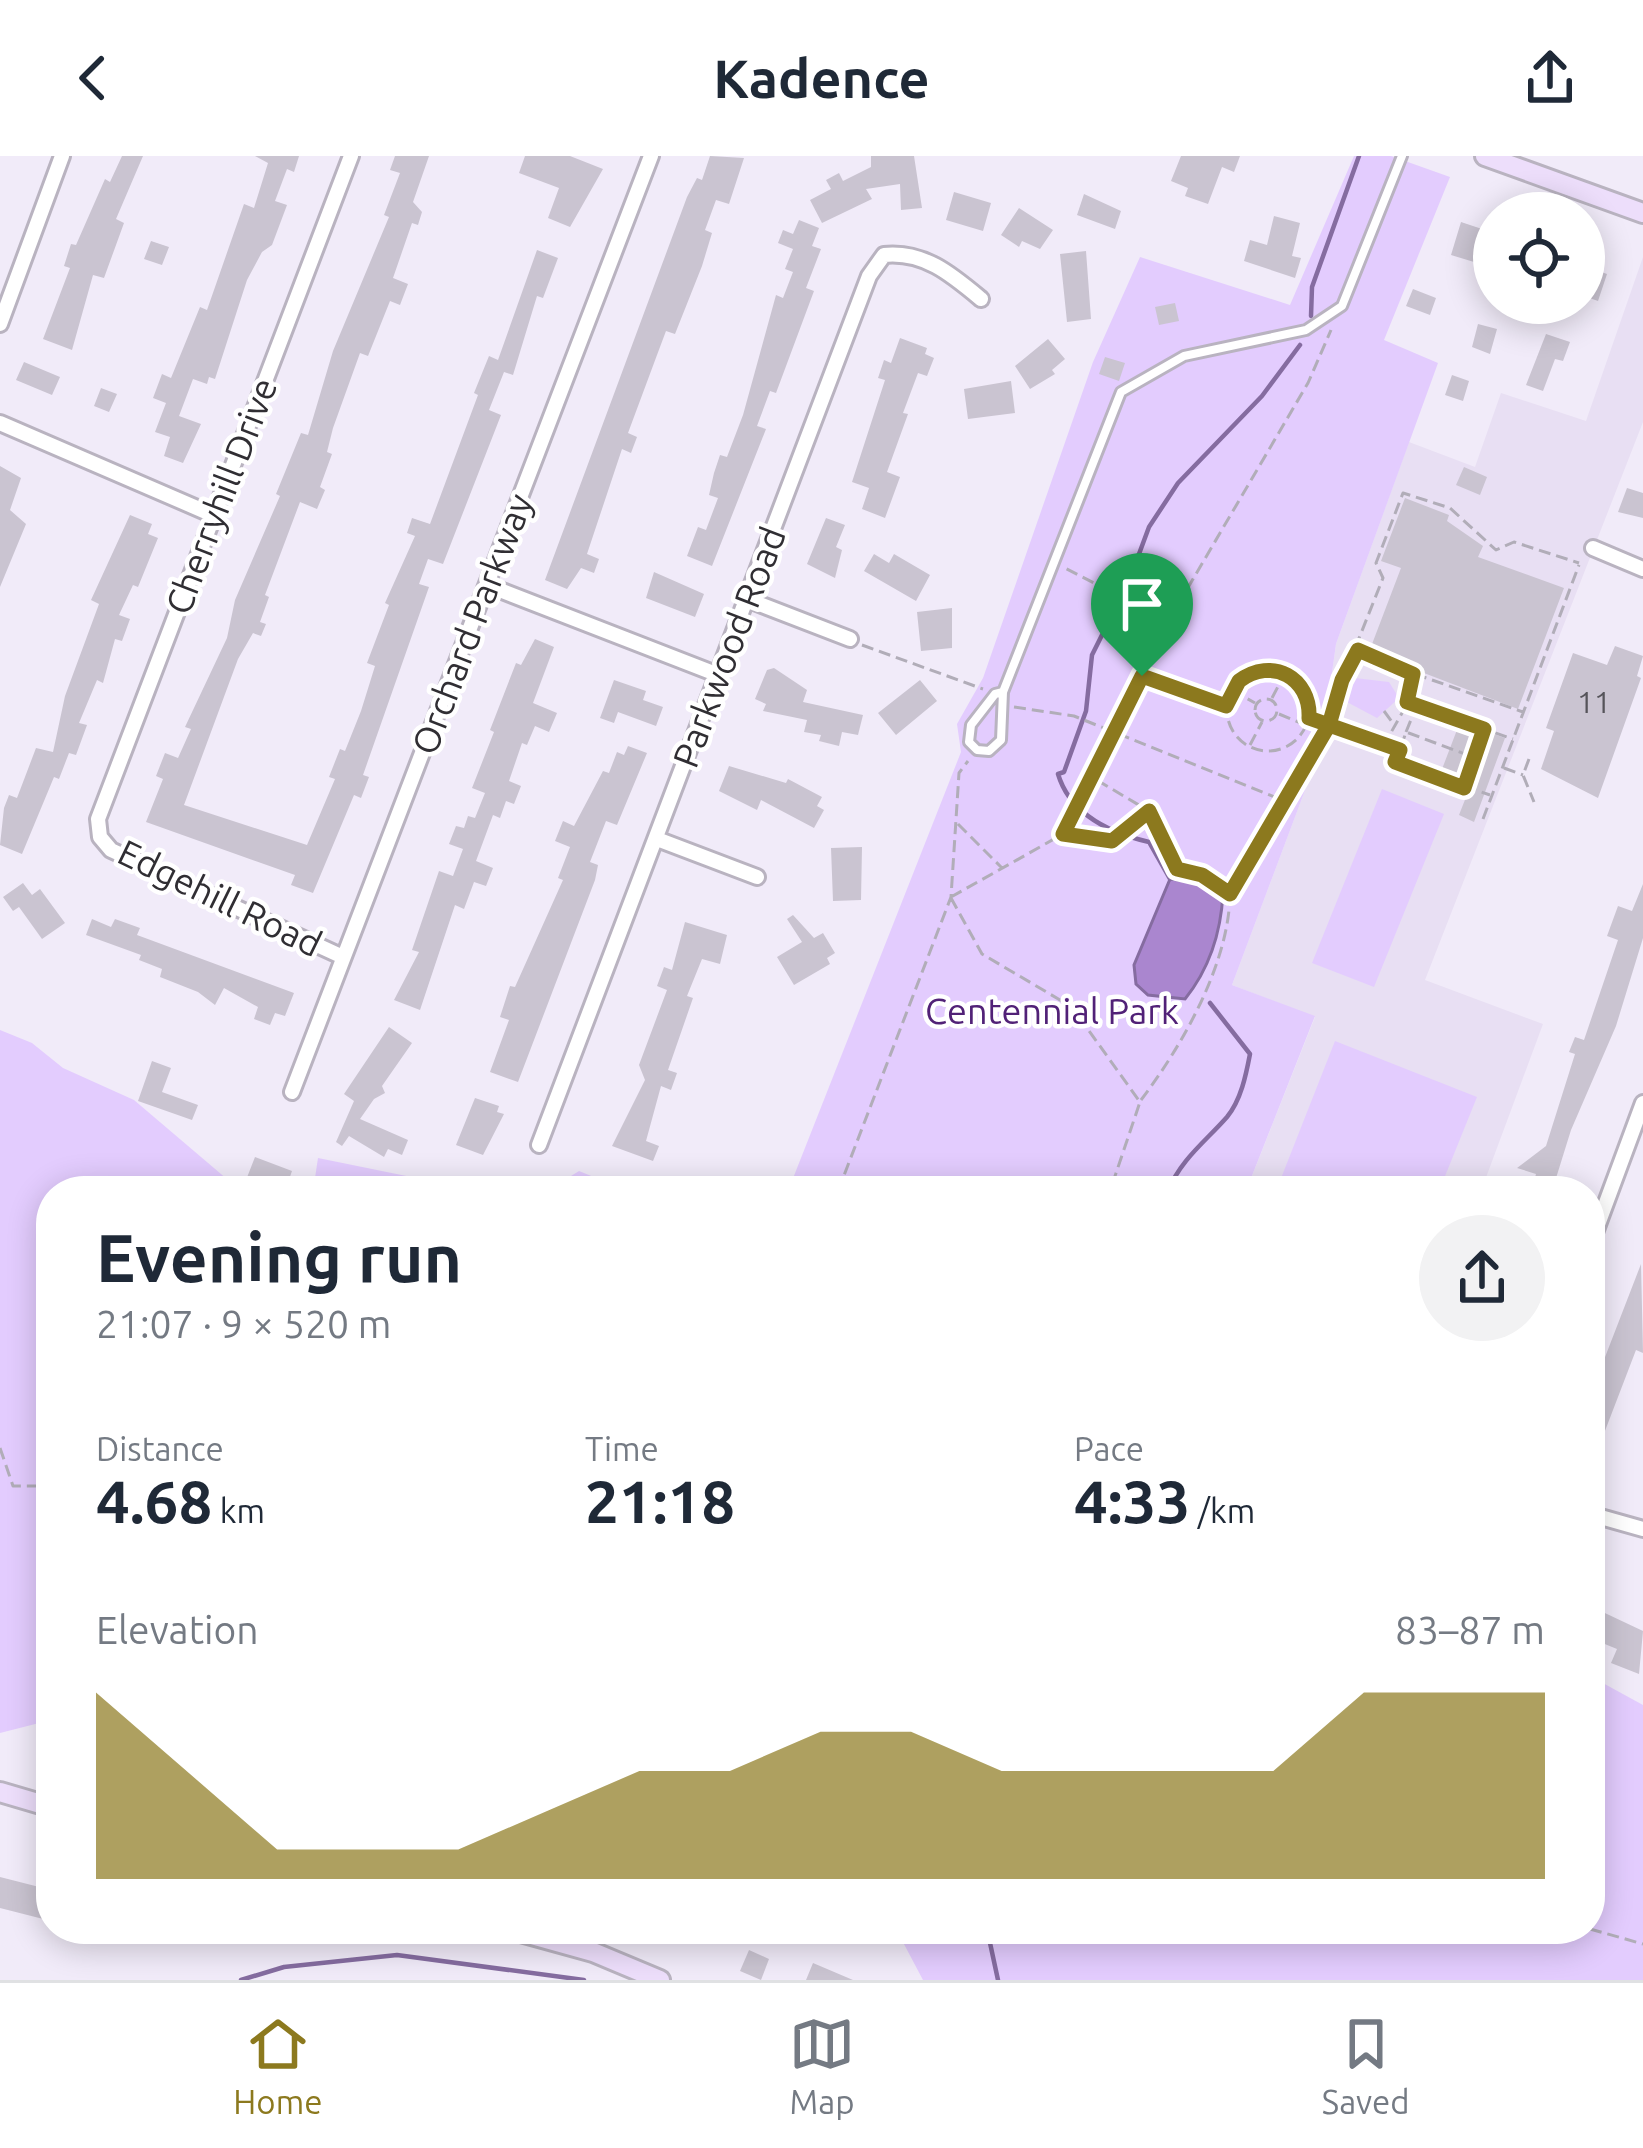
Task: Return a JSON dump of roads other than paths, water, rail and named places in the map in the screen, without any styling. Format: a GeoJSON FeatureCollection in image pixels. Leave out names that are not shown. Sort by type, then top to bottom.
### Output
{"type":"FeatureCollection","features":[{"type":"Feature","properties":{"kind":"main road"},"geometry":{"type":"LineString","coordinates":[[1485,156],[1643,213]]}},
{"type":"Feature","properties":{"kind":"main road"},"geometry":{"type":"LineString","coordinates":[[0,1792],[36,1803]]}},
{"type":"Feature","properties":{"kind":"main road"},"geometry":{"type":"LineString","coordinates":[[564,1944],[660,1980]]}},
{"type":"Feature","properties":{"kind":"street"},"geometry":{"type":"LineString","coordinates":[[0,324],[62,156]]}},
{"type":"Feature","properties":{"kind":"street","name":"Cherryhill Drive"},"geometry":{"type":"LineString","coordinates":[[100,837],[98,819],[351,156]]}},
{"type":"Feature","properties":{"kind":"street","name":"Orchard Parkway"},"geometry":{"type":"LineString","coordinates":[[292,1092],[651,156]]}},
{"type":"Feature","properties":{"kind":"street","name":"Parkwood Road"},"geometry":{"type":"LineString","coordinates":[[539,1145],[869,276],[884,255],[907,253],[948,271],[981,299]]}},
{"type":"Feature","properties":{"kind":"street"},"geometry":{"type":"LineString","coordinates":[[0,423],[213,515]]}},
{"type":"Feature","properties":{"kind":"street"},"geometry":{"type":"LineString","coordinates":[[1588,550],[1643,569]]}},
{"type":"Feature","properties":{"kind":"street"},"geometry":{"type":"LineString","coordinates":[[487,585],[716,674]]}},
{"type":"Feature","properties":{"kind":"street"},"geometry":{"type":"LineString","coordinates":[[749,600],[850,639]]}},
{"type":"Feature","properties":{"kind":"street","name":"Edgehill Road"},"geometry":{"type":"LineString","coordinates":[[100,837],[111,850],[343,957]]}},
{"type":"Feature","properties":{"kind":"street"},"geometry":{"type":"LineString","coordinates":[[657,838],[757,877]]}},
{"type":"Feature","properties":{"kind":"street"},"geometry":{"type":"LineString","coordinates":[[1605,1205],[1643,1102]]}},
{"type":"Feature","properties":{"kind":"street"},"geometry":{"type":"LineString","coordinates":[[1605,1518],[1643,1529]]}},
{"type":"Feature","properties":{"kind":"lane"},"geometry":{"type":"LineString","coordinates":[[1004,692],[995,694],[971,724],[969,742],[977,750],[989,751],[1001,740],[1004,692],[1121,392],[1184,356],[1306,330],[1342,306],[1402,156]]}},
{"type":"Feature","properties":{"kind":"waterway"},"geometry":{"type":"LineString","coordinates":[[1311,316],[1312,287],[1359,156]]}},
{"type":"Feature","properties":{"kind":"waterway"},"geometry":{"type":"LineString","coordinates":[[1170,879],[1149,842],[1093,820],[1072,800],[1058,774],[1064,772],[1086,711],[1092,655],[1129,581],[1149,527],[1178,483],[1262,396],[1300,345]]}},
{"type":"Feature","properties":{"kind":"waterway"},"geometry":{"type":"LineString","coordinates":[[1176,1176],[1232,1110],[1247,1070],[1250,1054],[1210,1003]]}},
{"type":"Feature","properties":{"kind":"waterway"},"geometry":{"type":"LineString","coordinates":[[990,1944],[998,1980]]}},
{"type":"Feature","properties":{"kind":"waterway"},"geometry":{"type":"LineString","coordinates":[[241,1980],[284,1967],[397,1955],[584,1980]]}},
{"type":"Feature","properties":{"kind":"park label","name":"Centennial Park"},"geometry":{"type":"Point","coordinates":[1052,1011]}}]}
